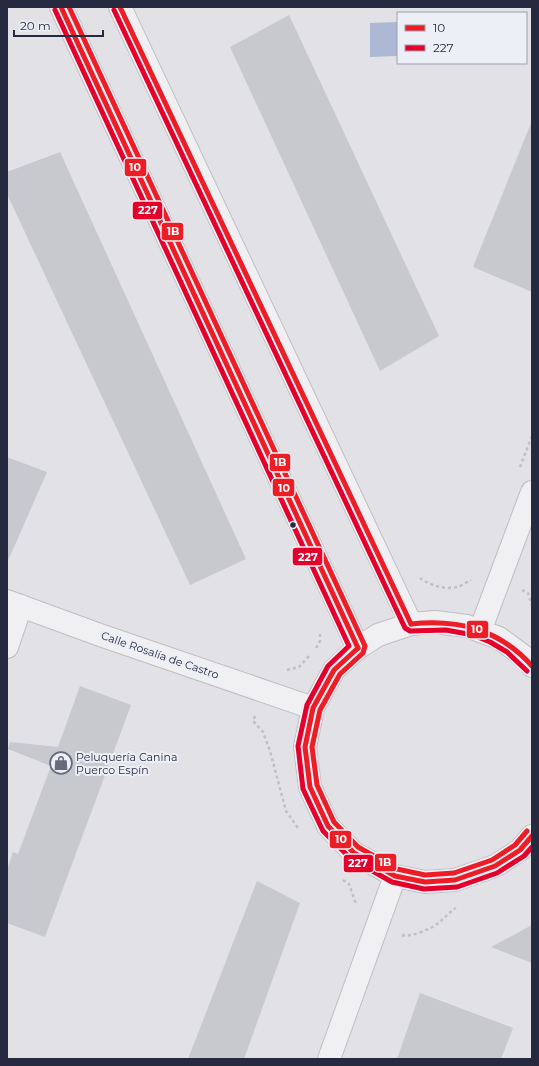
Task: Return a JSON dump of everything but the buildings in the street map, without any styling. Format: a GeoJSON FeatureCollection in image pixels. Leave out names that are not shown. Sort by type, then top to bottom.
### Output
{"type":"FeatureCollection","features":[{"type":"Feature","properties":{"kind":"street"},"geometry":{"type":"LineString","coordinates":[[60,7],[358,648]]}},
{"type":"Feature","properties":{"kind":"street"},"geometry":{"type":"LineString","coordinates":[[120,7],[411,624]]}},
{"type":"Feature","properties":{"kind":"street"},"geometry":{"type":"LineString","coordinates":[[480,631],[532,492]]}},
{"type":"Feature","properties":{"kind":"street"},"geometry":{"type":"LineString","coordinates":[[7,647],[14,603]]}},
{"type":"Feature","properties":{"kind":"street","name":"Calle Rosalía de Castro"},"geometry":{"type":"LineString","coordinates":[[14,603],[100,635],[313,708]]}},
{"type":"Feature","properties":{"kind":"street"},"geometry":{"type":"LineString","coordinates":[[532,666],[526,658],[499,638],[467,626],[435,622],[411,624],[378,635],[358,648],[334,670],[313,708],[305,747],[310,787],[328,826],[354,853],[396,876],[425,882],[455,880],[495,866],[520,850],[532,836]]}},
{"type":"Feature","properties":{"kind":"street"},"geometry":{"type":"LineString","coordinates":[[329,1059],[396,876]]}},
{"type":"Feature","properties":{"kind":"path"},"geometry":{"type":"LineString","coordinates":[[394,588],[416,575],[424,582],[442,587],[457,587],[471,580],[481,571],[500,578],[528,593],[532,606]]}},
{"type":"Feature","properties":{"kind":"path"},"geometry":{"type":"LineString","coordinates":[[316,649],[320,641],[318,621],[340,610]]}},
{"type":"Feature","properties":{"kind":"path"},"geometry":{"type":"LineString","coordinates":[[302,833],[286,811],[270,751],[263,732],[253,721],[264,691],[275,670],[283,672],[299,667],[312,654]]}},
{"type":"Feature","properties":{"kind":"path"},"geometry":{"type":"LineString","coordinates":[[338,876],[349,884],[356,903],[357,920],[406,937],[437,924],[449,912],[462,904]]}},
{"type":"Feature","properties":{"kind":"water"},"geometry":{"type":"Polygon","coordinates":[[[397,22],[397,56],[370,57],[370,23],[397,22]]]}},
{"type":"Feature","properties":{"kind":"transit line","name":"10"},"geometry":{"type":"LineString","coordinates":[[61,7],[358,648]]}},
{"type":"Feature","properties":{"kind":"transit line","name":"1B"},"geometry":{"type":"LineString","coordinates":[[69,7],[365,646],[363,653],[340,674],[320,710],[312,747],[317,785],[334,822],[358,847],[397,869],[425,875],[454,873],[492,860],[515,845],[527,831]]}},
{"type":"Feature","properties":{"kind":"transit line","name":"10"},"geometry":{"type":"LineString","coordinates":[[120,7],[411,624]]}},
{"type":"Feature","properties":{"kind":"transit line","name":"227"},"geometry":{"type":"LineString","coordinates":[[55,10],[349,646],[328,666],[307,705],[298,746],[303,789],[323,831],[351,859],[392,882],[424,889],[457,887],[497,873],[524,856],[532,847]]}},
{"type":"Feature","properties":{"kind":"transit line","name":"227"},"geometry":{"type":"LineString","coordinates":[[114,10],[405,628],[410,631],[446,630],[473,635],[490,642],[507,652],[527,671]]}},
{"type":"Feature","properties":{"kind":"transit line","name":"10"},"geometry":{"type":"LineString","coordinates":[[411,624],[445,623],[477,629],[506,643],[532,666]]}},
{"type":"Feature","properties":{"kind":"transit line","name":"10"},"geometry":{"type":"LineString","coordinates":[[358,648],[334,670],[313,708],[305,747],[310,787],[328,826],[354,853],[395,876],[425,882],[455,880],[495,866],[520,850],[532,836]]}},
{"type":"Feature","properties":{"kind":"place","name":"Peluquería Canina Puerco Espín"},"geometry":{"type":"Point","coordinates":[61,763]}}]}
